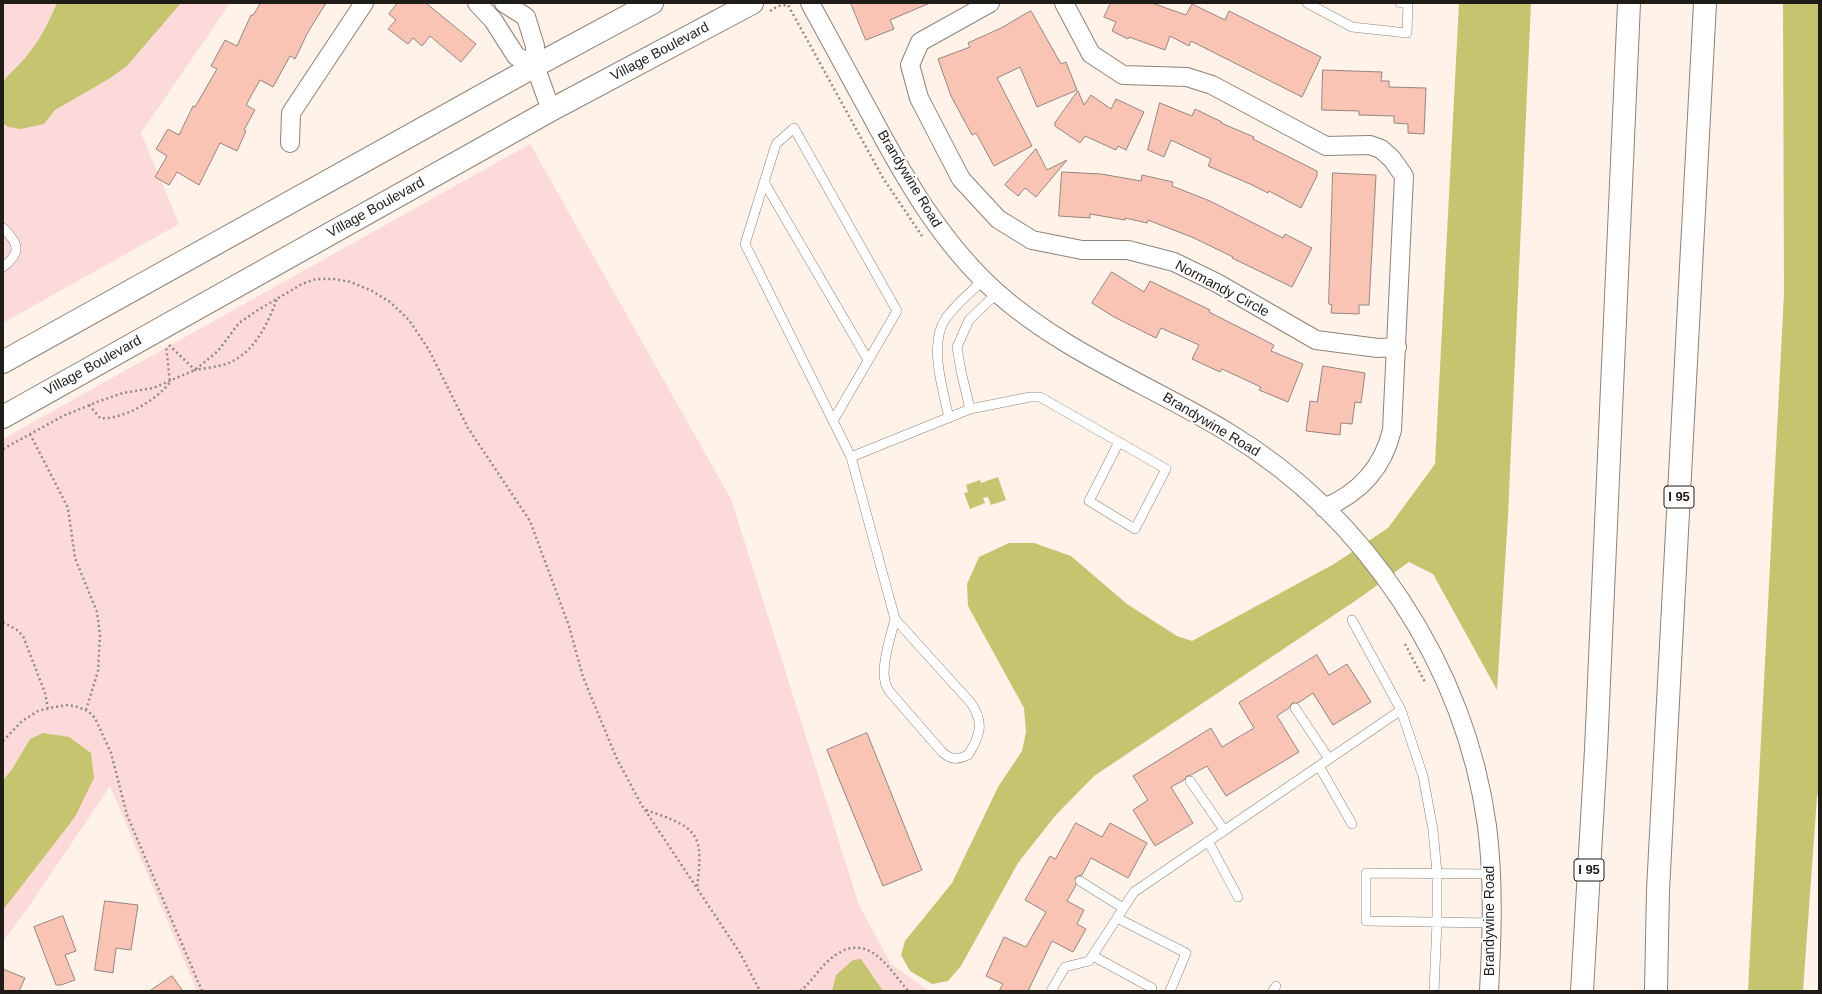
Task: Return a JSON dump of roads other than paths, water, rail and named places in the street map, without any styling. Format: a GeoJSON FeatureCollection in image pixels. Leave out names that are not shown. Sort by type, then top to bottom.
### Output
{"type":"FeatureCollection","features":[{"type":"Feature","properties":{"kind":"main road"},"geometry":{"type":"LineString","coordinates":[[3,362],[534,66],[652,3]]}},
{"type":"Feature","properties":{"kind":"main road","name":"I 95"},"geometry":{"type":"LineString","coordinates":[[1582,991],[1596,742],[1629,3]]}},
{"type":"Feature","properties":{"kind":"main road","name":"I 95"},"geometry":{"type":"LineString","coordinates":[[1656,991],[1658,890],[1705,3]]}},
{"type":"Feature","properties":{"kind":"main road","name":"Village Boulevard"},"geometry":{"type":"LineString","coordinates":[[3,417],[551,110],[758,8]]}},
{"type":"Feature","properties":{"kind":"street"},"geometry":{"type":"LineString","coordinates":[[290,143],[291,113],[364,3]]}},
{"type":"Feature","properties":{"kind":"street"},"geometry":{"type":"LineString","coordinates":[[477,3],[493,20],[516,56],[534,66]]}},
{"type":"Feature","properties":{"kind":"street"},"geometry":{"type":"LineString","coordinates":[[504,3],[526,17],[535,46],[534,66],[551,110]]}},
{"type":"Feature","properties":{"kind":"street","name":"Brandywine Road"},"geometry":{"type":"LineString","coordinates":[[810,3],[902,172],[927,212],[945,237],[983,280],[997,293],[1049,333],[1075,350],[1231,434],[1268,459],[1324,508],[1357,543],[1388,580],[1429,649],[1449,691],[1465,733],[1477,777],[1486,822],[1492,874],[1492,923],[1489,991]]}},
{"type":"Feature","properties":{"kind":"street","name":"Normandy Circle"},"geometry":{"type":"LineString","coordinates":[[990,3],[920,42],[910,65],[919,98],[961,179],[998,219],[1032,240],[1082,250],[1128,250],[1174,262],[1217,283],[1316,340],[1378,348],[1397,347]]}},
{"type":"Feature","properties":{"kind":"street"},"geometry":{"type":"LineString","coordinates":[[1064,3],[1091,54],[1123,75],[1187,77],[1212,85],[1326,146],[1370,145],[1381,149],[1392,159],[1404,176],[1393,424],[1385,453],[1376,469],[1365,483],[1346,498],[1324,508]]}},
{"type":"Feature","properties":{"kind":"lane"},"geometry":{"type":"LineString","coordinates":[[1307,3],[1352,27],[1407,33],[1408,3],[1400,3]]}},
{"type":"Feature","properties":{"kind":"lane"},"geometry":{"type":"LineString","coordinates":[[833,421],[897,311],[794,128],[776,144],[745,244],[833,421],[851,457],[895,619],[971,703],[978,714],[980,721],[978,737],[968,755],[955,759],[946,755],[930,740],[890,692],[884,682],[890,640],[895,619]]}},
{"type":"Feature","properties":{"kind":"lane"},"geometry":{"type":"LineString","coordinates":[[764,182],[868,360]]}},
{"type":"Feature","properties":{"kind":"lane"},"geometry":{"type":"LineString","coordinates":[[3,228],[12,237],[16,250],[13,259],[3,267]]}},
{"type":"Feature","properties":{"kind":"lane"},"geometry":{"type":"LineString","coordinates":[[949,418],[937,351],[939,334],[946,318],[983,280]]}},
{"type":"Feature","properties":{"kind":"lane"},"geometry":{"type":"LineString","coordinates":[[970,410],[960,371],[957,346],[969,320],[997,293]]}},
{"type":"Feature","properties":{"kind":"lane"},"geometry":{"type":"LineString","coordinates":[[851,457],[970,410],[1030,397],[1040,397],[1166,468],[1135,529],[1089,501],[1119,442]]}},
{"type":"Feature","properties":{"kind":"lane"},"geometry":{"type":"LineString","coordinates":[[1352,620],[1401,710],[1423,776],[1433,830],[1437,873],[1437,922],[1434,991]]}},
{"type":"Feature","properties":{"kind":"lane"},"geometry":{"type":"LineString","coordinates":[[1295,708],[1329,759]]}},
{"type":"Feature","properties":{"kind":"lane"},"geometry":{"type":"LineString","coordinates":[[1051,991],[1065,968],[1089,961],[1134,892],[1401,710]]}},
{"type":"Feature","properties":{"kind":"lane"},"geometry":{"type":"LineString","coordinates":[[1319,766],[1352,824]]}},
{"type":"Feature","properties":{"kind":"lane"},"geometry":{"type":"LineString","coordinates":[[1190,781],[1224,830]]}},
{"type":"Feature","properties":{"kind":"lane"},"geometry":{"type":"LineString","coordinates":[[1208,841],[1238,897]]}},
{"type":"Feature","properties":{"kind":"lane"},"geometry":{"type":"LineString","coordinates":[[1492,874],[1366,873],[1366,921],[1492,923]]}},
{"type":"Feature","properties":{"kind":"lane"},"geometry":{"type":"LineString","coordinates":[[1080,881],[1123,908]]}},
{"type":"Feature","properties":{"kind":"lane"},"geometry":{"type":"LineString","coordinates":[[1117,918],[1186,953],[1170,991]]}},
{"type":"Feature","properties":{"kind":"lane"},"geometry":{"type":"LineString","coordinates":[[1093,956],[1152,988]]}}]}
